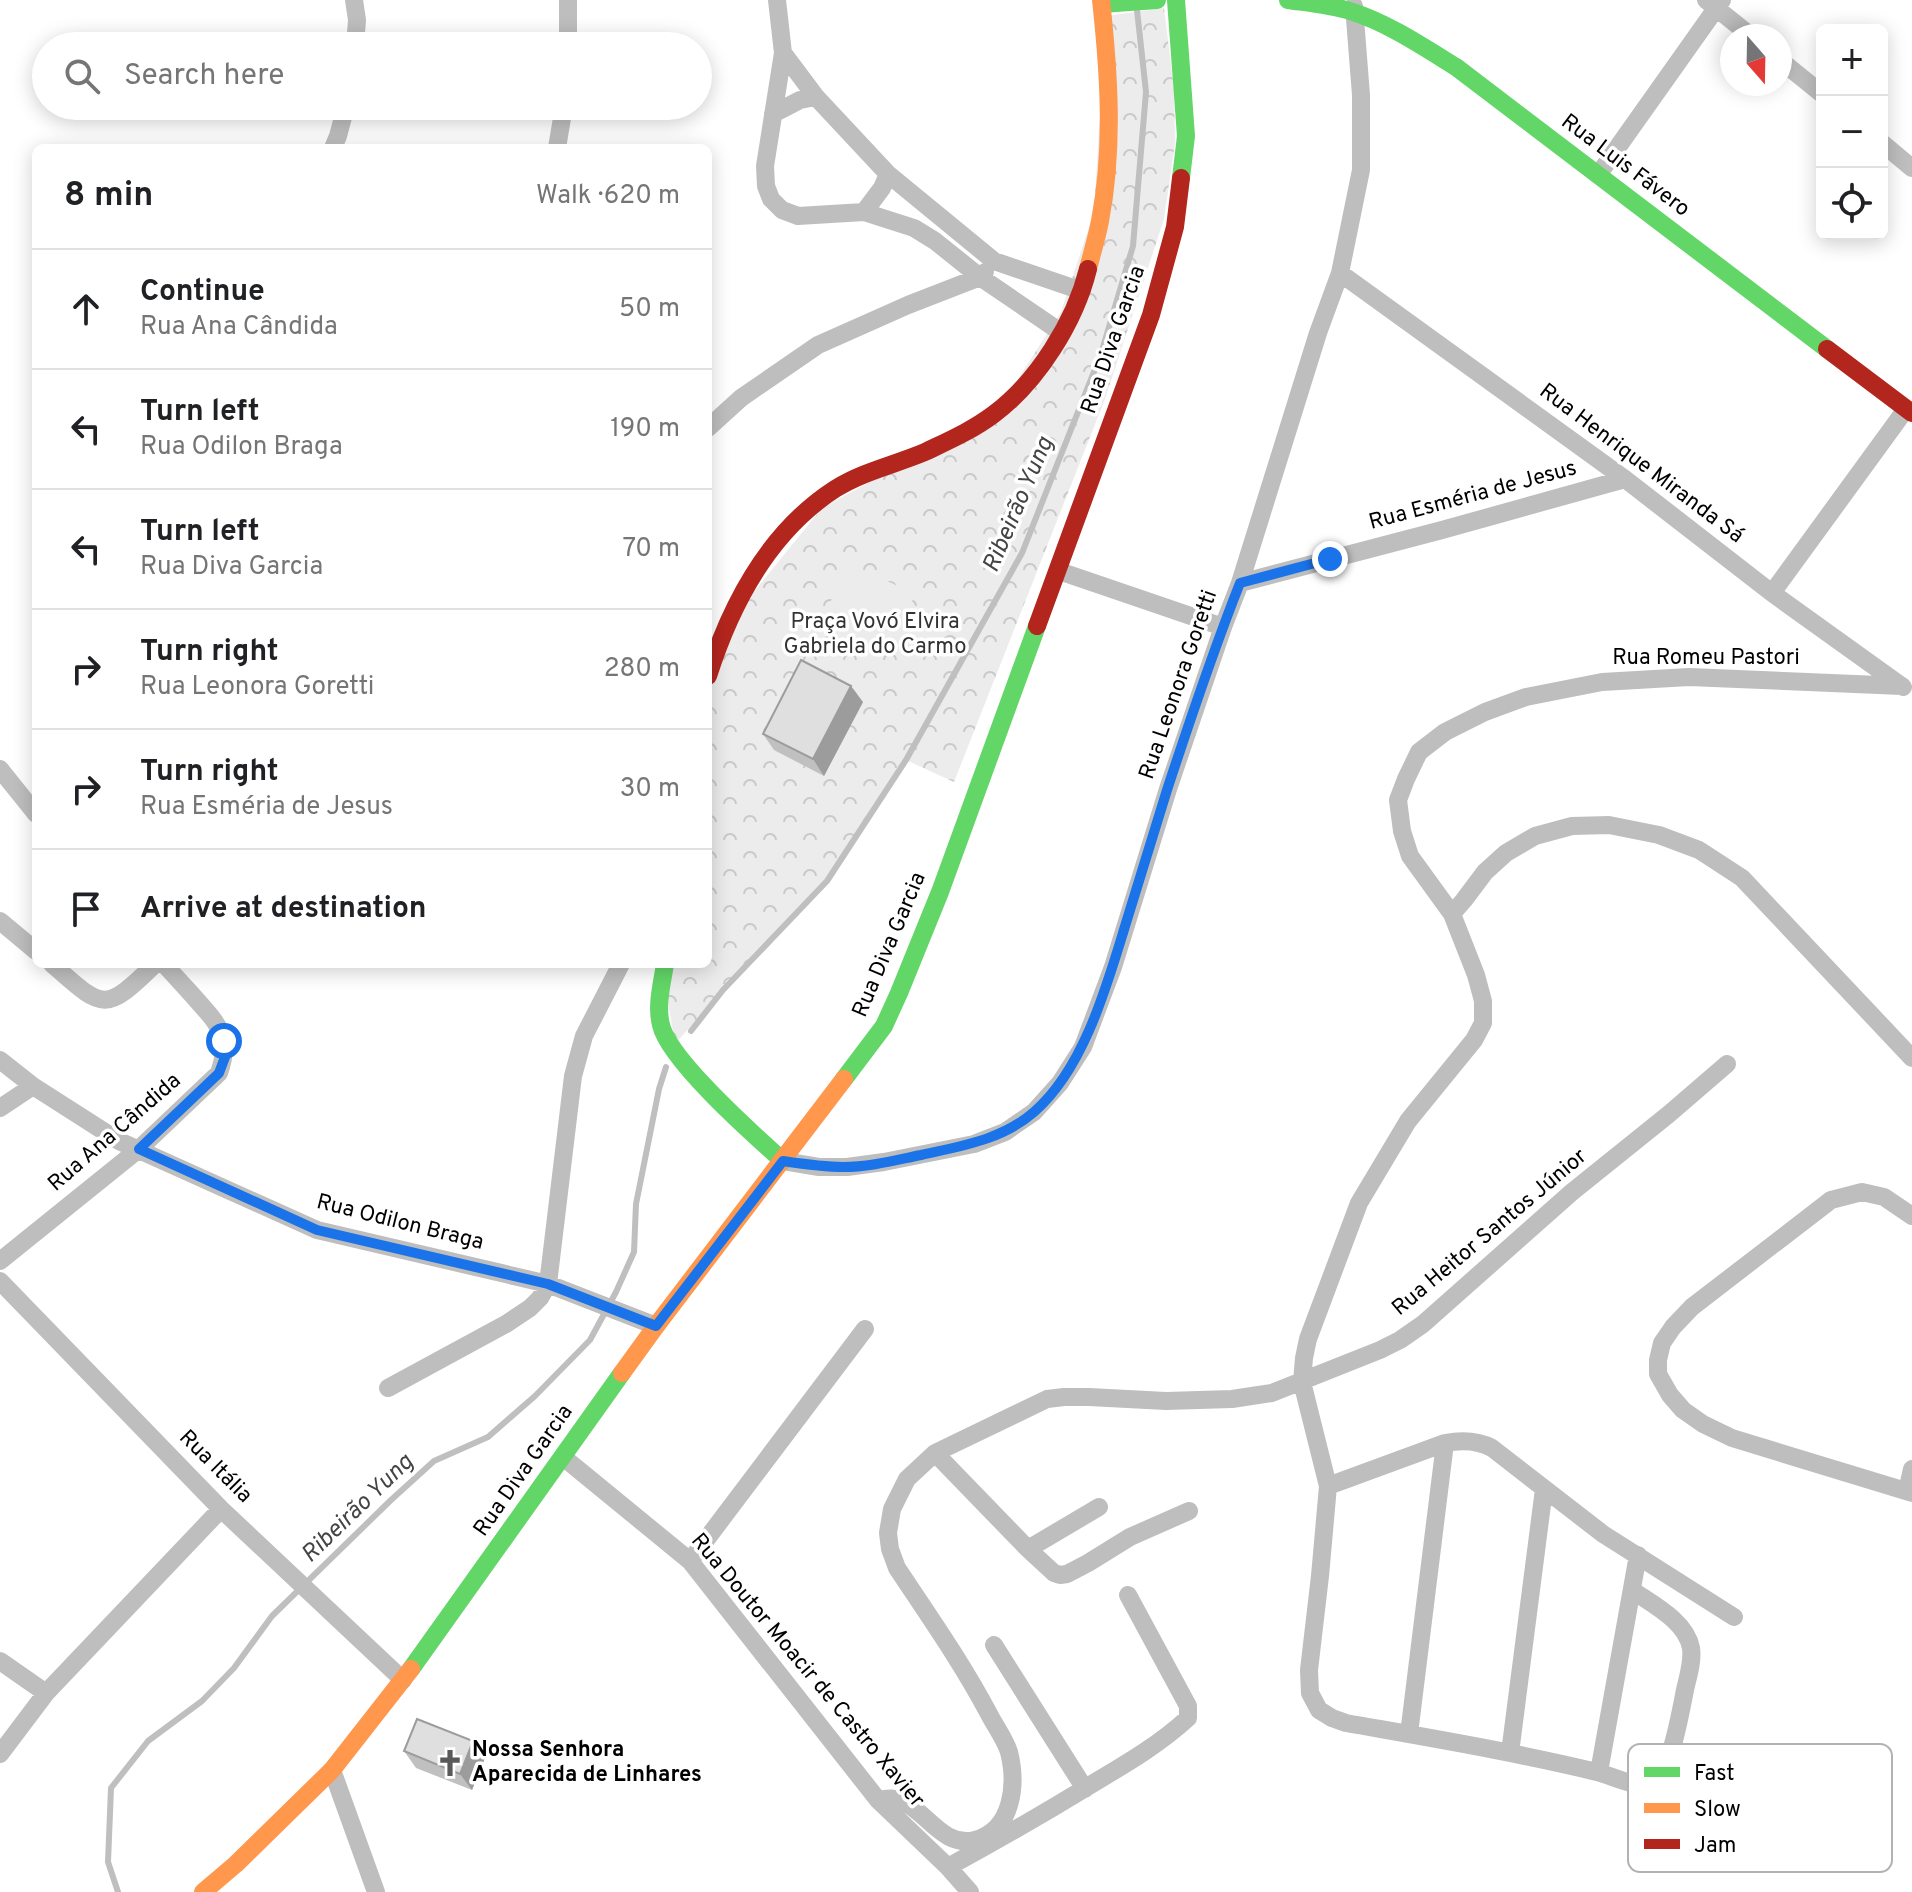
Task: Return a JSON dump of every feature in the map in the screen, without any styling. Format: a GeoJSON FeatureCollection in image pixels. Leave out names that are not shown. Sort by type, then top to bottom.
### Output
{"type":"FeatureCollection","features":[{"type":"Feature","properties":{"kind":"street"},"geometry":{"type":"LineString","coordinates":[[354,0],[356,32]]}},
{"type":"Feature","properties":{"kind":"street"},"geometry":{"type":"LineString","coordinates":[[568,0],[568,32]]}},
{"type":"Feature","properties":{"kind":"street"},"geometry":{"type":"LineString","coordinates":[[777,0],[783,53],[765,166],[766,186],[771,199],[782,210],[798,216],[864,212],[914,228],[1062,333]]}},
{"type":"Feature","properties":{"kind":"street"},"geometry":{"type":"LineString","coordinates":[[712,661],[735,606],[756,570],[792,526],[811,509],[862,475],[924,452],[960,434],[997,411],[1034,377],[1062,333],[1082,291],[1102,210],[1110,144],[1106,3],[1155,0]]}},
{"type":"Feature","properties":{"kind":"street","name":"Rua Diva Garcia"},"geometry":{"type":"LineString","coordinates":[[203,1892],[332,1770],[403,1680],[656,1326],[884,1026],[937,899],[1151,315],[1175,227],[1186,136],[1176,0]]}},
{"type":"Feature","properties":{"kind":"street","name":"Rua Luis Fávero"},"geometry":{"type":"LineString","coordinates":[[1288,0],[1354,6],[1456,67],[1909,411]]}},
{"type":"Feature","properties":{"kind":"street"},"geometry":{"type":"LineString","coordinates":[[1598,175],[1715,3],[1738,24]]}},
{"type":"Feature","properties":{"kind":"street","name":"Rua Leonora Goretti"},"geometry":{"type":"LineString","coordinates":[[783,1161],[819,1167],[847,1167],[974,1144],[1005,1132],[1034,1112],[1060,1083],[1083,1047],[1113,967],[1168,789],[1240,583],[1318,333],[1340,273],[1361,170],[1361,95],[1354,6]]}},
{"type":"Feature","properties":{"kind":"street"},"geometry":{"type":"LineString","coordinates":[[783,53],[816,97],[888,174],[994,261],[1082,291]]}},
{"type":"Feature","properties":{"kind":"street"},"geometry":{"type":"LineString","coordinates":[[1792,70],[1816,89]]}},
{"type":"Feature","properties":{"kind":"street"},"geometry":{"type":"LineString","coordinates":[[773,114],[800,100],[816,97]]}},
{"type":"Feature","properties":{"kind":"street"},"geometry":{"type":"LineString","coordinates":[[335,144],[342,120]]}},
{"type":"Feature","properties":{"kind":"street"},"geometry":{"type":"LineString","coordinates":[[558,144],[562,120]]}},
{"type":"Feature","properties":{"kind":"street"},"geometry":{"type":"LineString","coordinates":[[1888,148],[1912,168]]}},
{"type":"Feature","properties":{"kind":"street"},"geometry":{"type":"LineString","coordinates":[[864,212],[882,188],[888,174]]}},
{"type":"Feature","properties":{"kind":"street"},"geometry":{"type":"LineString","coordinates":[[712,424],[741,398],[818,345],[980,277],[994,261]]}},
{"type":"Feature","properties":{"kind":"street","name":"Rua Henrique Miranda Sá"},"geometry":{"type":"LineString","coordinates":[[1340,273],[1625,479],[1772,593],[1907,690]]}},
{"type":"Feature","properties":{"kind":"street"},"geometry":{"type":"LineString","coordinates":[[1772,593],[1909,411]]}},
{"type":"Feature","properties":{"kind":"street","name":"Rua Esméria de Jesus"},"geometry":{"type":"LineString","coordinates":[[1240,583],[1625,479]]}},
{"type":"Feature","properties":{"kind":"street"},"geometry":{"type":"LineString","coordinates":[[1059,571],[1223,627]]}},
{"type":"Feature","properties":{"kind":"street","name":"Rua Romeu Pastori"},"geometry":{"type":"LineString","coordinates":[[1302,1382],[1308,1339],[1359,1203],[1408,1121],[1474,1040],[1483,1023],[1483,1001],[1476,975],[1452,914],[1410,856],[1402,831],[1398,800],[1419,752],[1445,732],[1485,712],[1526,697],[1602,682],[1689,677],[1907,690]]}},
{"type":"Feature","properties":{"kind":"street"},"geometry":{"type":"LineString","coordinates":[[0,769],[32,809]]}},
{"type":"Feature","properties":{"kind":"street"},"geometry":{"type":"LineString","coordinates":[[1452,914],[1485,872],[1506,853],[1535,836],[1572,826],[1609,825],[1659,835],[1699,850],[1742,878],[1912,1058]]}},
{"type":"Feature","properties":{"kind":"street"},"geometry":{"type":"LineString","coordinates":[[0,921],[32,948]]}},
{"type":"Feature","properties":{"kind":"street"},"geometry":{"type":"LineString","coordinates":[[56,968],[88,996],[105,1001],[118,996],[150,968]]}},
{"type":"Feature","properties":{"kind":"street","name":"Rua Ana Cândida"},"geometry":{"type":"LineString","coordinates":[[0,1261],[139,1149],[219,1073],[225,1057],[224,1041],[217,1023],[168,968]]}},
{"type":"Feature","properties":{"kind":"street"},"geometry":{"type":"LineString","coordinates":[[388,1388],[506,1324],[530,1308],[548,1284],[573,1076],[584,1036],[619,968]]}},
{"type":"Feature","properties":{"kind":"street"},"geometry":{"type":"LineString","coordinates":[[665,968],[659,1013],[666,1039],[745,1128],[783,1161]]}},
{"type":"Feature","properties":{"kind":"street","name":"Rua Odilon Braga"},"geometry":{"type":"LineString","coordinates":[[0,1060],[33,1086],[119,1141],[317,1230],[548,1284],[656,1326]]}},
{"type":"Feature","properties":{"kind":"street","name":"Rua Heitor Santos Júnior"},"geometry":{"type":"LineString","coordinates":[[878,1800],[900,1800],[949,1837],[964,1841],[990,1833],[1005,1816],[1012,1799],[1013,1777],[1008,1750],[969,1677],[897,1568],[890,1549],[888,1533],[892,1509],[907,1479],[935,1453],[1047,1399],[1232,1399],[1272,1393],[1380,1350],[1423,1324],[1572,1192],[1727,1064]]}},
{"type":"Feature","properties":{"kind":"street"},"geometry":{"type":"LineString","coordinates":[[0,1108],[33,1086]]}},
{"type":"Feature","properties":{"kind":"street"},"geometry":{"type":"LineString","coordinates":[[1912,1216],[1884,1197],[1862,1192],[1831,1200],[1692,1307],[1662,1343],[1658,1360],[1658,1374],[1683,1410],[1732,1438],[1910,1492],[1912,1469]]}},
{"type":"Feature","properties":{"kind":"street","name":"Rua Itália"},"geometry":{"type":"LineString","coordinates":[[0,1281],[221,1509],[403,1680]]}},
{"type":"Feature","properties":{"kind":"street"},"geometry":{"type":"LineString","coordinates":[[690,1561],[865,1329]]}},
{"type":"Feature","properties":{"kind":"street"},"geometry":{"type":"LineString","coordinates":[[1302,1382],[1328,1486],[1309,1670],[1310,1693],[1319,1710],[1346,1723],[1510,1753],[1628,1780]]}},
{"type":"Feature","properties":{"kind":"street"},"geometry":{"type":"LineString","coordinates":[[1328,1486],[1445,1443],[1482,1443],[1603,1534],[1734,1617]]}},
{"type":"Feature","properties":{"kind":"street"},"geometry":{"type":"LineString","coordinates":[[1409,1734],[1445,1443]]}},
{"type":"Feature","properties":{"kind":"street"},"geometry":{"type":"LineString","coordinates":[[935,1453],[1028,1549],[1060,1575],[1067,1574],[1130,1537],[1189,1511]]}},
{"type":"Feature","properties":{"kind":"street","name":"Rua Doutor Moacir de Castro Xavier"},"geometry":{"type":"LineString","coordinates":[[563,1457],[690,1561],[878,1800],[970,1892]]}},
{"type":"Feature","properties":{"kind":"street"},"geometry":{"type":"LineString","coordinates":[[1510,1753],[1544,1489]]}},
{"type":"Feature","properties":{"kind":"street"},"geometry":{"type":"LineString","coordinates":[[1028,1549],[1099,1507]]}},
{"type":"Feature","properties":{"kind":"street"},"geometry":{"type":"LineString","coordinates":[[0,1754],[46,1693],[221,1509]]}},
{"type":"Feature","properties":{"kind":"street"},"geometry":{"type":"LineString","coordinates":[[1599,1772],[1638,1555]]}},
{"type":"Feature","properties":{"kind":"street"},"geometry":{"type":"LineString","coordinates":[[1632,1590],[1675,1620],[1691,1646],[1691,1660],[1672,1744]]}},
{"type":"Feature","properties":{"kind":"street"},"geometry":{"type":"LineString","coordinates":[[948,1867],[1134,1759],[1188,1718],[1185,1698],[1128,1595]]}},
{"type":"Feature","properties":{"kind":"street"},"geometry":{"type":"LineString","coordinates":[[994,1645],[1085,1789]]}},
{"type":"Feature","properties":{"kind":"street"},"geometry":{"type":"LineString","coordinates":[[0,1661],[46,1693]]}},
{"type":"Feature","properties":{"kind":"street"},"geometry":{"type":"LineString","coordinates":[[332,1770],[376,1892]]}},
{"type":"Feature","properties":{"kind":"green space","name":"Praça Vovó Elvira Gabriela do Carmo"},"geometry":{"type":"Polygon","coordinates":[[[1164,8],[1174,89],[1175,143],[1164,219],[1105,399],[954,782],[906,760],[827,881],[675,1044],[667,996],[670,968],[712,968],[712,679],[718,654],[735,615],[822,508],[996,413],[1061,312],[1094,212],[1106,16],[1164,8]]]}},
{"type":"Feature","properties":{"kind":"green space"},"geometry":{"type":"Polygon","coordinates":[[[850,564],[900,587],[913,599],[902,630],[887,642],[863,641],[823,616],[850,564]]]}},
{"type":"Feature","properties":{"kind":"building"},"geometry":{"type":"Polygon","coordinates":[[[801,660],[851,686],[813,759],[763,734],[801,660]]]}},
{"type":"Feature","properties":{"kind":"building"},"geometry":{"type":"Polygon","coordinates":[[[417,1719],[473,1741],[460,1774],[404,1751],[417,1719]]]}},
{"type":"Feature","properties":{"kind":"waterway","name":"Ribeirão Yung"},"geometry":{"type":"LineString","coordinates":[[691,1031],[723,990],[827,881],[906,760],[1022,553],[1101,354],[1133,246],[1146,92],[1137,10]]}},
{"type":"Feature","properties":{"kind":"waterway","name":"Ribeirão Yung"},"geometry":{"type":"LineString","coordinates":[[118,1892],[108,1862],[111,1788],[148,1741],[202,1701],[234,1668],[272,1616],[391,1500],[434,1461],[488,1437],[535,1396],[590,1340],[634,1252],[636,1204],[666,1067]]}},
{"type":"Feature","properties":{"kind":"traffic: fast"},"geometry":{"type":"LineString","coordinates":[[1102,4],[1157,0]]}},
{"type":"Feature","properties":{"kind":"traffic: fast"},"geometry":{"type":"LineString","coordinates":[[1176,0],[1186,136],[1181,178]]}},
{"type":"Feature","properties":{"kind":"traffic: fast"},"geometry":{"type":"LineString","coordinates":[[1288,0],[1335,7],[1364,16],[1456,67],[1827,349]]}},
{"type":"Feature","properties":{"kind":"traffic: fast"},"geometry":{"type":"LineString","coordinates":[[844,1079],[884,1026],[899,993],[940,892],[1037,626]]}},
{"type":"Feature","properties":{"kind":"traffic: fast"},"geometry":{"type":"LineString","coordinates":[[664,968],[659,1010],[667,1040],[695,1077],[783,1161]]}},
{"type":"Feature","properties":{"kind":"traffic: fast"},"geometry":{"type":"LineString","coordinates":[[411,1669],[622,1373]]}},
{"type":"Feature","properties":{"kind":"traffic: slow"},"geometry":{"type":"LineString","coordinates":[[1088,269],[1099,227],[1109,138],[1101,0]]}},
{"type":"Feature","properties":{"kind":"traffic: slow"},"geometry":{"type":"LineString","coordinates":[[622,1373],[844,1079]]}},
{"type":"Feature","properties":{"kind":"traffic: slow"},"geometry":{"type":"LineString","coordinates":[[203,1892],[332,1770],[411,1669]]}},
{"type":"Feature","properties":{"kind":"traffic: jam"},"geometry":{"type":"LineString","coordinates":[[1037,626],[1151,315],[1175,227],[1181,178]]}},
{"type":"Feature","properties":{"kind":"traffic: jam"},"geometry":{"type":"LineString","coordinates":[[712,664],[741,596],[772,548],[791,526],[835,489],[857,477],[925,452],[969,430],[1010,401],[1039,368],[1064,330],[1088,269]]}},
{"type":"Feature","properties":{"kind":"traffic: jam"},"geometry":{"type":"LineString","coordinates":[[1827,349],[1912,413]]}},
{"type":"Feature","properties":{"kind":"place","name":"Nossa Senhora Aparecida de Linhares"},"geometry":{"type":"Point","coordinates":[450,1763]}},
{"type":"Feature","properties":{"kind":"route"},"geometry":{"type":"LineString","coordinates":[[224,1041],[225,1057],[219,1073],[139,1149],[317,1230],[548,1284],[656,1326],[783,1161],[819,1167],[847,1167],[974,1144],[1005,1132],[1034,1112],[1060,1083],[1083,1047],[1113,967],[1168,789],[1240,583],[1330,559]]}}]}
